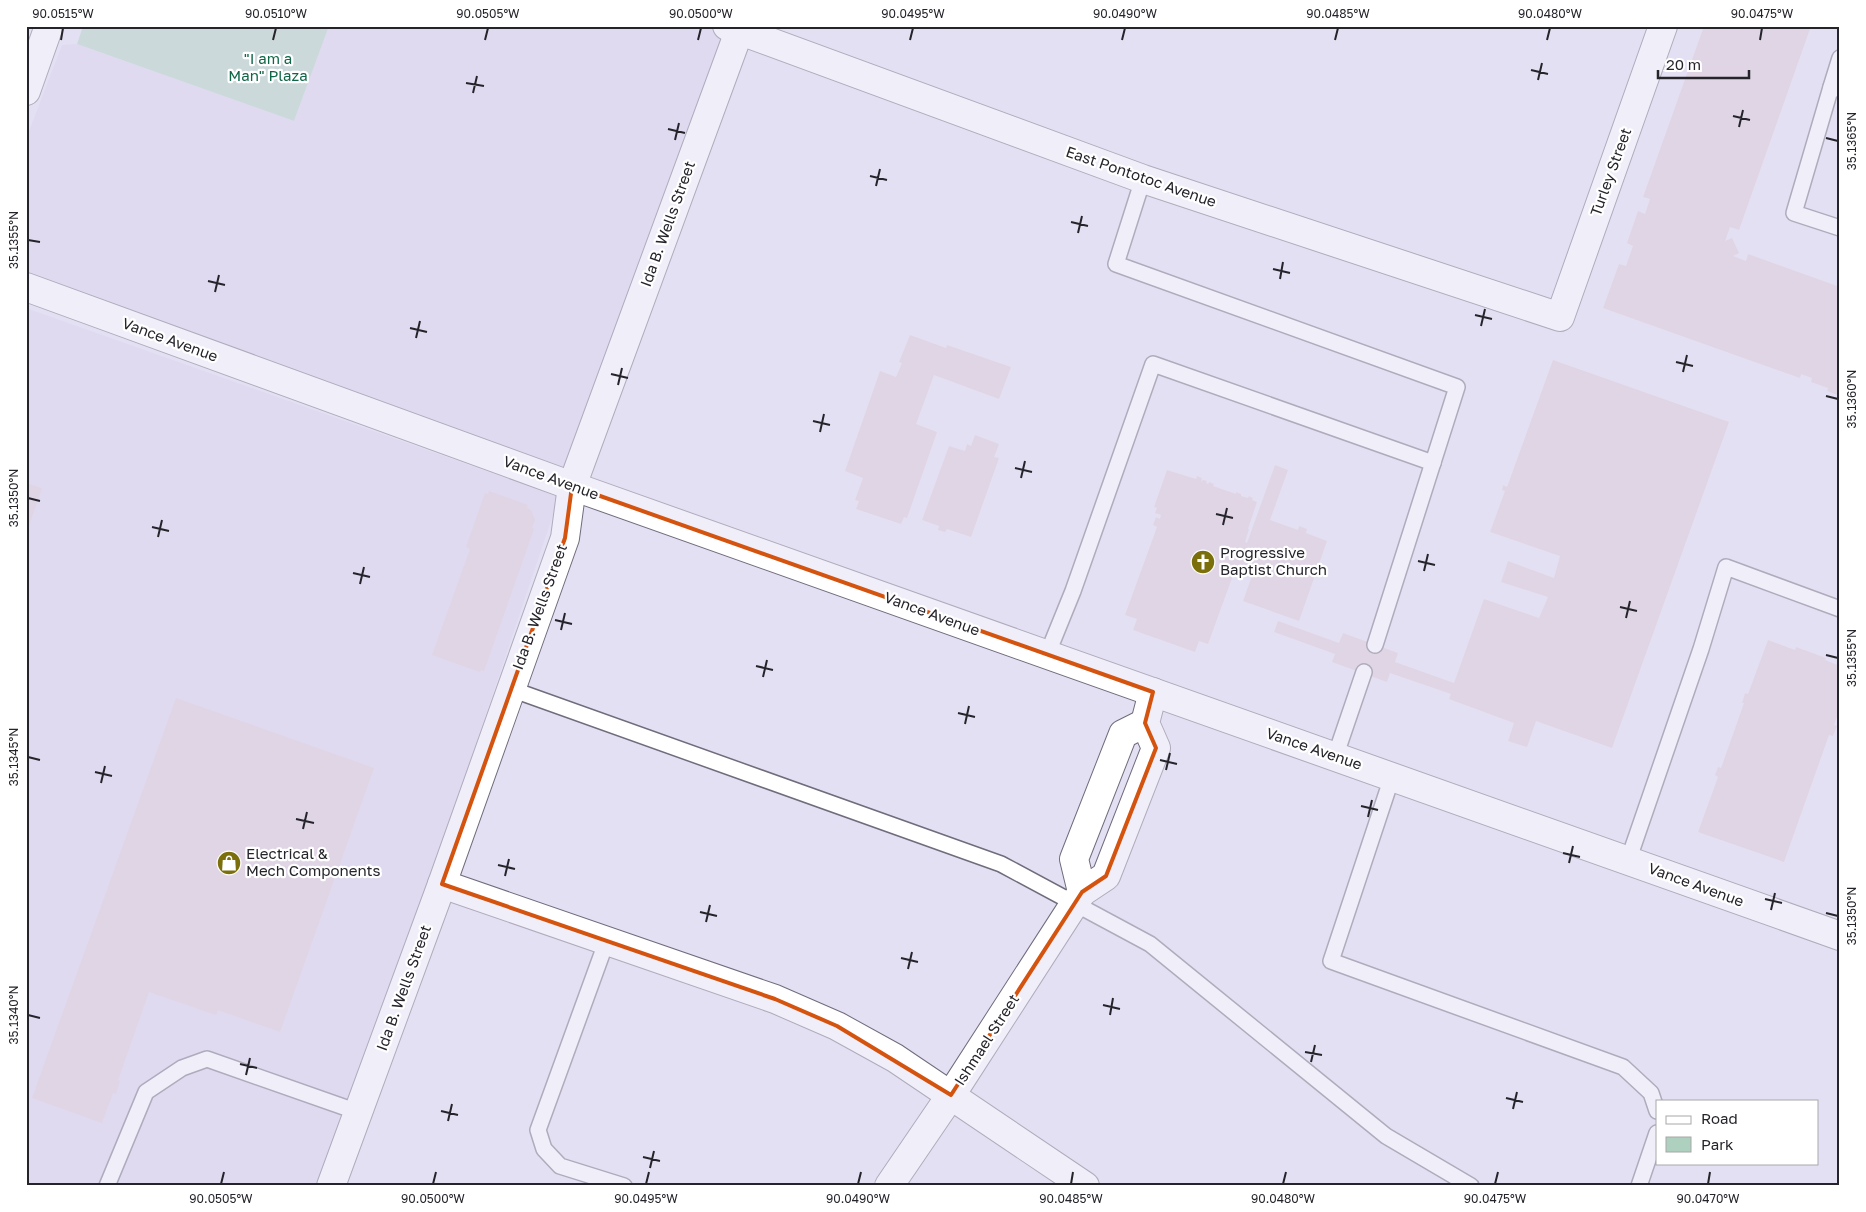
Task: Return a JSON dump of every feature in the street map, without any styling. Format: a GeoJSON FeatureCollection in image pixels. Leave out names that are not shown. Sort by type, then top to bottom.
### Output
{"type":"FeatureCollection","features":[{"type":"Feature","properties":{"kind":"street"},"geometry":{"type":"LineString","coordinates":[[26,91],[49,26]]}},
{"type":"Feature","properties":{"kind":"street","name":"Turley Street"},"geometry":{"type":"LineString","coordinates":[[1560,317],[1663,26]]}},
{"type":"Feature","properties":{"kind":"street","name":"East Pontotoc Avenue"},"geometry":{"type":"LineString","coordinates":[[736,28],[1143,179],[1560,317]]}},
{"type":"Feature","properties":{"kind":"street","name":"Ida B. Wells Street"},"geometry":{"type":"LineString","coordinates":[[330,1186],[442,884],[565,538],[572,486],[736,28]]}},
{"type":"Feature","properties":{"kind":"street","name":"Vance Avenue"},"geometry":{"type":"LineString","coordinates":[[26,287],[572,486],[1840,936]]}},
{"type":"Feature","properties":{"kind":"street"},"geometry":{"type":"LineString","coordinates":[[1079,898],[1074,859],[1123,734],[1145,723],[1153,692]]}},
{"type":"Feature","properties":{"kind":"street","name":"Ishmael Street"},"geometry":{"type":"LineString","coordinates":[[889,1186],[951,1095],[1079,898],[1106,876],[1156,748],[1145,723]]}},
{"type":"Feature","properties":{"kind":"street"},"geometry":{"type":"LineString","coordinates":[[442,884],[775,998],[828,1022],[895,1058],[1085,1186]]}},
{"type":"Feature","properties":{"kind":"lane"},"geometry":{"type":"LineString","coordinates":[[1840,58],[1835,88],[1794,213],[1840,228]]}},
{"type":"Feature","properties":{"kind":"lane"},"geometry":{"type":"LineString","coordinates":[[1143,179],[1116,264],[1457,387],[1375,645]]}},
{"type":"Feature","properties":{"kind":"lane"},"geometry":{"type":"LineString","coordinates":[[1047,655],[1073,591],[1153,364],[1433,463]]}},
{"type":"Feature","properties":{"kind":"lane"},"geometry":{"type":"LineString","coordinates":[[1628,861],[1698,658],[1726,567],[1840,609]]}},
{"type":"Feature","properties":{"kind":"lane"},"geometry":{"type":"LineString","coordinates":[[1335,757],[1364,672]]}},
{"type":"Feature","properties":{"kind":"lane"},"geometry":{"type":"LineString","coordinates":[[511,689],[1001,864],[1079,898],[1150,944],[1386,1136],[1470,1186]]}},
{"type":"Feature","properties":{"kind":"lane"},"geometry":{"type":"LineString","coordinates":[[1392,777],[1331,961],[1623,1067],[1651,1093],[1656,1108]]}},
{"type":"Feature","properties":{"kind":"lane"},"geometry":{"type":"LineString","coordinates":[[608,940],[538,1130],[544,1148],[560,1166],[624,1186]]}},
{"type":"Feature","properties":{"kind":"lane"},"geometry":{"type":"LineString","coordinates":[[107,1186],[146,1092],[182,1068],[208,1059],[358,1112]]}},
{"type":"Feature","properties":{"kind":"lane"},"geometry":{"type":"LineString","coordinates":[[1639,1186],[1656,1135]]}},
{"type":"Feature","properties":{"kind":"highlighted area"},"geometry":{"type":"Polygon","coordinates":[[[572,486],[1153,692],[1145,723],[1156,748],[1106,876],[1082,892],[951,1095],[837,1026],[775,999],[442,884],[565,538],[572,486]]]}},
{"type":"Feature","properties":{"kind":"shaded area"},"geometry":{"type":"Polygon","coordinates":[[[329,26],[706,26],[728,34],[568,477],[26,276],[26,139],[62,45],[77,44],[294,121],[329,26]]]}},
{"type":"Feature","properties":{"kind":"shaded area"},"geometry":{"type":"Polygon","coordinates":[[[26,308],[559,497],[464,780],[316,1186],[26,1186],[26,308]]]}},
{"type":"Feature","properties":{"kind":"green space","name":"\"I am a Man\" Plaza"},"geometry":{"type":"Polygon","coordinates":[[[83,26],[329,26],[294,121],[77,44],[83,26]]]}},
{"type":"Feature","properties":{"kind":"building"},"geometry":{"type":"Polygon","coordinates":[[[1704,26],[1811,26],[1739,230],[1730,227],[1725,241],[1732,238],[1739,253],[1733,256],[1746,261],[1748,254],[1840,287],[1840,396],[1827,391],[1828,388],[1811,382],[1812,378],[1801,374],[1800,378],[1603,308],[1619,264],[1626,266],[1633,246],[1627,243],[1638,211],[1645,214],[1650,199],[1643,197],[1704,26]]]}},
{"type":"Feature","properties":{"kind":"building"},"geometry":{"type":"Polygon","coordinates":[[[910,335],[946,348],[947,345],[1011,367],[999,399],[934,375],[916,424],[937,432],[907,518],[904,517],[901,524],[856,509],[859,501],[855,500],[863,478],[845,471],[880,371],[896,377],[902,363],[899,362],[910,335]]]}},
{"type":"Feature","properties":{"kind":"building"},"geometry":{"type":"Polygon","coordinates":[[[1553,360],[1729,422],[1612,748],[1536,721],[1527,747],[1508,741],[1514,723],[1449,699],[1451,694],[1390,673],[1387,682],[1332,662],[1335,654],[1274,632],[1278,621],[1339,643],[1343,633],[1398,653],[1395,662],[1454,683],[1484,599],[1539,618],[1548,597],[1501,582],[1508,561],[1554,578],[1560,556],[1490,532],[1505,491],[1502,490],[1503,485],[1507,487],[1553,360]]]}},
{"type":"Feature","properties":{"kind":"building"},"geometry":{"type":"Polygon","coordinates":[[[975,435],[999,444],[994,457],[999,458],[971,537],[947,529],[945,532],[938,530],[939,526],[922,520],[949,446],[965,451],[967,444],[971,446],[975,435]]]}},
{"type":"Feature","properties":{"kind":"building"},"geometry":{"type":"Polygon","coordinates":[[[1275,465],[1288,470],[1270,520],[1298,530],[1299,526],[1307,529],[1306,533],[1327,541],[1299,621],[1243,601],[1253,573],[1236,567],[1208,644],[1199,641],[1195,652],[1133,630],[1137,619],[1125,615],[1157,527],[1153,525],[1156,517],[1160,519],[1161,515],[1155,513],[1157,508],[1154,507],[1167,470],[1196,479],[1197,476],[1202,478],[1201,482],[1203,480],[1207,481],[1206,483],[1208,484],[1209,482],[1214,484],[1213,486],[1236,494],[1236,492],[1241,494],[1241,496],[1253,498],[1252,500],[1257,502],[1248,529],[1245,542],[1247,543],[1275,465]]]}},
{"type":"Feature","properties":{"kind":"building"},"geometry":{"type":"Polygon","coordinates":[[[26,483],[42,488],[27,532],[26,532],[26,483]]]}},
{"type":"Feature","properties":{"kind":"building"},"geometry":{"type":"Polygon","coordinates":[[[489,491],[528,505],[527,508],[531,510],[535,520],[532,528],[534,529],[484,671],[481,670],[480,672],[432,655],[470,549],[466,547],[485,493],[488,494],[489,491]]]}},
{"type":"Feature","properties":{"kind":"building"},"geometry":{"type":"Polygon","coordinates":[[[1768,640],[1795,650],[1796,647],[1826,658],[1825,660],[1840,666],[1840,709],[1834,725],[1837,726],[1833,736],[1829,735],[1784,862],[1698,832],[1718,777],[1715,775],[1718,767],[1721,768],[1744,703],[1742,703],[1745,693],[1748,694],[1768,640]]]}},
{"type":"Feature","properties":{"kind":"building","name":"Electrical & Mech Components"},"geometry":{"type":"Polygon","coordinates":[[[176,698],[374,768],[280,1032],[218,1010],[216,1015],[149,992],[118,1080],[120,1081],[116,1094],[113,1093],[102,1123],[32,1098],[176,698]]]}},
{"type":"Feature","properties":{"kind":"place","name":"Progressive Baptist Church"},"geometry":{"type":"Point","coordinates":[1203,562]}},
{"type":"Feature","properties":{"kind":"place","name":"Electrical & Mech Components"},"geometry":{"type":"Point","coordinates":[229,863]}}]}
